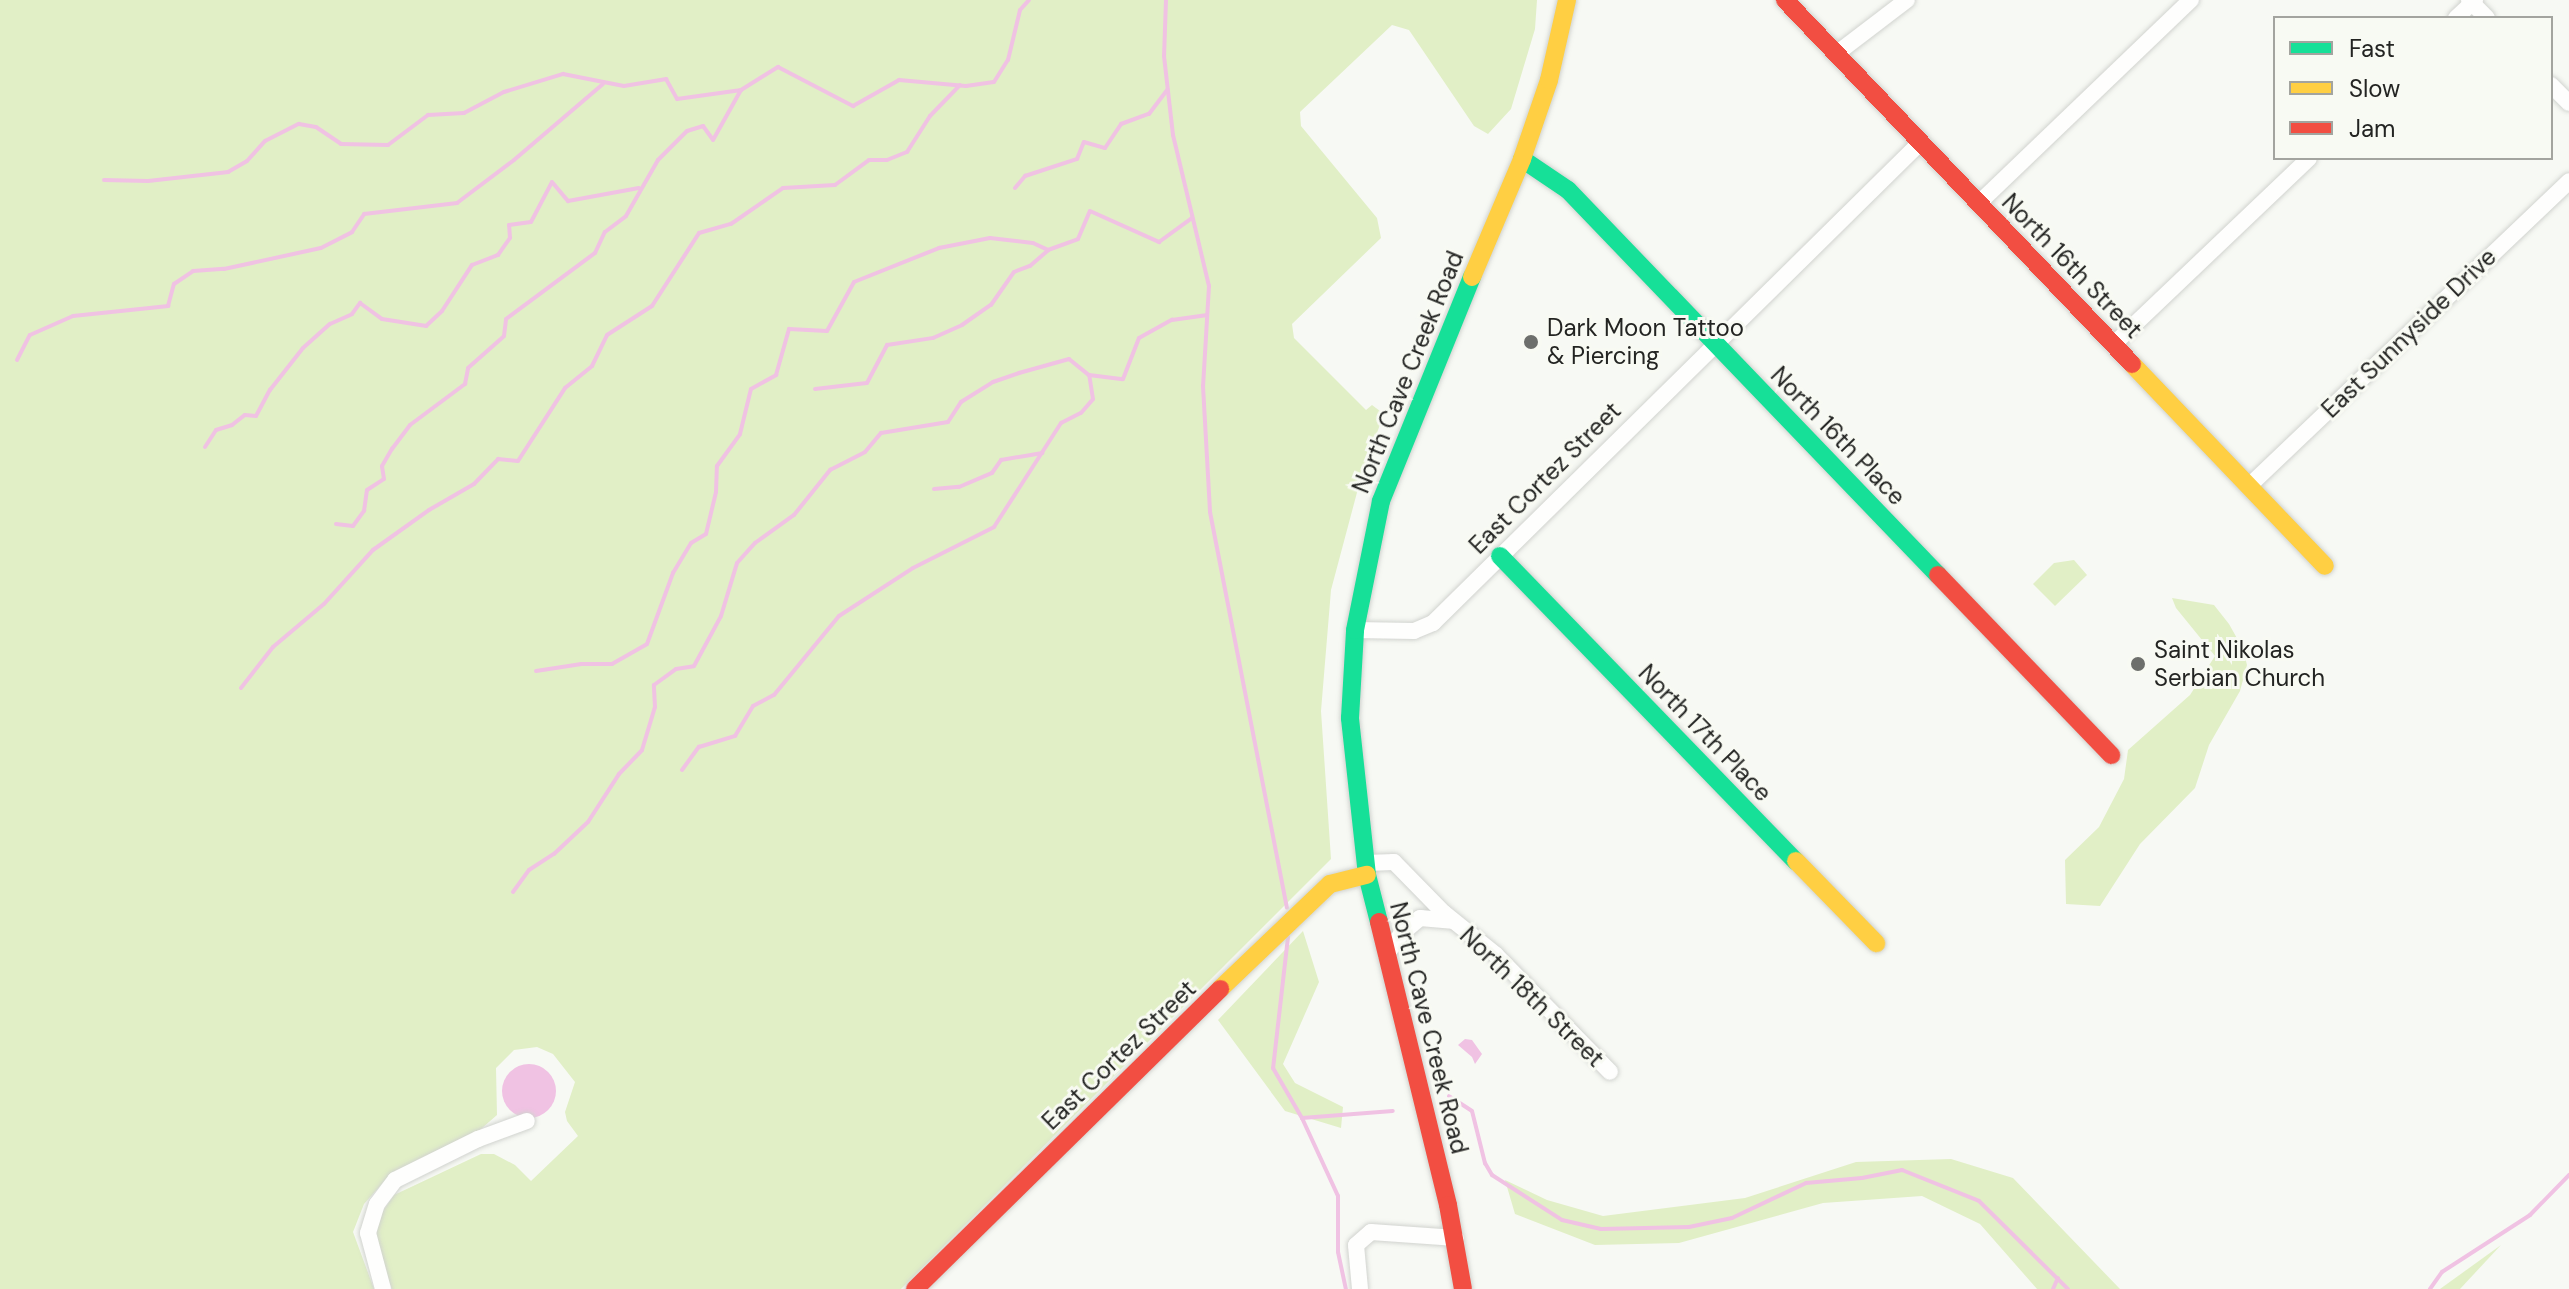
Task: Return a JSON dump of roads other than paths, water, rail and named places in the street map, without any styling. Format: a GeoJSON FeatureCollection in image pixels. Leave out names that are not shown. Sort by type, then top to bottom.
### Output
{"type":"FeatureCollection","features":[{"type":"Feature","properties":{"kind":"street","name":"North Cave Creek Road"},"geometry":{"type":"LineString","coordinates":[[1463,1289],[1456,1238],[1366,869],[1350,718],[1355,630],[1366,560],[1394,462],[1522,159],[1549,80],[1567,0]]}},
{"type":"Feature","properties":{"kind":"street","name":"North 16th Street"},"geometry":{"type":"LineString","coordinates":[[1785,0],[2325,566]]}},
{"type":"Feature","properties":{"kind":"street"},"geometry":{"type":"LineString","coordinates":[[1836,54],[1907,0]]}},
{"type":"Feature","properties":{"kind":"street"},"geometry":{"type":"LineString","coordinates":[[1978,204],[2191,0]]}},
{"type":"Feature","properties":{"kind":"street"},"geometry":{"type":"LineString","coordinates":[[2458,16],[2472,1],[2485,16]]}},
{"type":"Feature","properties":{"kind":"street"},"geometry":{"type":"LineString","coordinates":[[2553,87],[2569,103]]}},
{"type":"Feature","properties":{"kind":"street","name":"East Cortez Street"},"geometry":{"type":"LineString","coordinates":[[1355,630],[1394,633],[1425,627],[1920,143]]}},
{"type":"Feature","properties":{"kind":"street","name":"North 16th Place"},"geometry":{"type":"LineString","coordinates":[[1522,159],[1568,190],[2111,755]]}},
{"type":"Feature","properties":{"kind":"street"},"geometry":{"type":"LineString","coordinates":[[2114,344],[2307,160]]}},
{"type":"Feature","properties":{"kind":"street","name":"East Sunnyside Drive"},"geometry":{"type":"LineString","coordinates":[[2249,486],[2569,181]]}},
{"type":"Feature","properties":{"kind":"street","name":"North 17th Place"},"geometry":{"type":"LineString","coordinates":[[1500,556],[1876,943]]}},
{"type":"Feature","properties":{"kind":"street","name":"North 18th Street"},"geometry":{"type":"LineString","coordinates":[[1366,869],[1394,862],[1454,921],[1496,955],[1610,1072]]}},
{"type":"Feature","properties":{"kind":"street","name":"East Cortez Street"},"geometry":{"type":"LineString","coordinates":[[915,1289],[1289,921],[1330,884],[1366,869]]}},
{"type":"Feature","properties":{"kind":"street","name":"North 18th Street"},"geometry":{"type":"LineString","coordinates":[[1386,955],[1401,934],[1420,918],[1439,917],[1454,921]]}},
{"type":"Feature","properties":{"kind":"street"},"geometry":{"type":"LineString","coordinates":[[383,1289],[368,1233],[377,1204],[395,1180],[478,1139],[527,1121]]}},
{"type":"Feature","properties":{"kind":"street"},"geometry":{"type":"LineString","coordinates":[[1360,1289],[1356,1245],[1371,1232],[1456,1238]]}},
{"type":"Feature","properties":{"kind":"waterway"},"geometry":{"type":"LineString","coordinates":[[104,180],[148,181],[228,172],[247,161],[265,141],[299,124],[316,127],[341,144],[388,145],[428,115],[464,113],[504,92],[563,74],[624,86],[666,79],[677,99],[741,90],[778,67],[853,106],[899,80],[966,86],[994,82],[1008,60],[1020,10],[1029,0]]}},
{"type":"Feature","properties":{"kind":"waterway"},"geometry":{"type":"LineString","coordinates":[[1166,0],[1164,56],[1173,135],[1209,286],[1203,386],[1210,512],[1287,908]]}},
{"type":"Feature","properties":{"kind":"waterway"},"geometry":{"type":"LineString","coordinates":[[17,360],[30,335],[73,316],[168,306],[174,284],[193,271],[224,269],[321,248],[352,232],[364,214],[457,203],[514,160],[603,84]]}},
{"type":"Feature","properties":{"kind":"waterway"},"geometry":{"type":"LineString","coordinates":[[241,688],[273,647],[324,604],[373,550],[429,510],[474,484],[498,459],[518,461],[565,388],[592,366],[607,335],[652,306],[699,233],[731,224],[783,188],[835,185],[869,160],[887,160],[907,152],[930,116],[960,85]]}},
{"type":"Feature","properties":{"kind":"waterway"},"geometry":{"type":"LineString","coordinates":[[1015,188],[1025,176],[1077,159],[1084,142],[1105,148],[1121,124],[1149,114],[1168,89]]}},
{"type":"Feature","properties":{"kind":"waterway"},"geometry":{"type":"LineString","coordinates":[[336,524],[353,526],[364,511],[367,490],[384,479],[382,466],[392,449],[410,425],[465,384],[468,368],[504,336],[506,319],[595,253],[605,232],[626,216],[658,160],[687,131],[703,126],[713,140],[741,90]]}},
{"type":"Feature","properties":{"kind":"waterway"},"geometry":{"type":"LineString","coordinates":[[205,447],[216,430],[232,425],[245,415],[256,416],[270,390],[303,348],[330,324],[352,314],[360,303],[382,319],[426,326],[442,311],[472,265],[498,255],[510,238],[509,225],[531,222],[552,182],[568,201],[639,188]]}},
{"type":"Feature","properties":{"kind":"waterway"},"geometry":{"type":"LineString","coordinates":[[536,671],[581,664],[612,664],[647,644],[673,573],[691,543],[706,534],[716,492],[717,466],[740,434],[751,389],[776,375],[789,329],[827,331],[854,282],[939,248],[990,238],[1033,243],[1048,250],[1078,239],[1090,211],[1159,242],[1192,218]]}},
{"type":"Feature","properties":{"kind":"waterway"},"geometry":{"type":"LineString","coordinates":[[815,389],[867,383],[887,345],[933,338],[962,325],[991,305],[1014,272],[1030,266],[1047,251]]}},
{"type":"Feature","properties":{"kind":"waterway"},"geometry":{"type":"LineString","coordinates":[[513,892],[529,870],[554,854],[588,822],[619,774],[642,750],[655,707],[654,685],[676,669],[694,666],[721,616],[737,563],[755,543],[794,515],[830,470],[865,452],[881,433],[948,422],[961,402],[993,382],[1019,373],[1069,359],[1089,375],[1123,379],[1139,338],[1172,320],[1206,315]]}},
{"type":"Feature","properties":{"kind":"waterway"},"geometry":{"type":"LineString","coordinates":[[682,770],[699,747],[735,736],[753,706],[774,695],[839,616],[913,568],[994,527],[1061,423],[1081,413],[1093,399],[1089,375]]}},
{"type":"Feature","properties":{"kind":"waterway"},"geometry":{"type":"LineString","coordinates":[[934,489],[959,487],[992,473],[1001,460],[1042,453]]}},
{"type":"Feature","properties":{"kind":"waterway"},"geometry":{"type":"LineString","coordinates":[[1288,937],[1273,1068],[1302,1118],[1338,1196],[1338,1252],[1346,1289]]}},
{"type":"Feature","properties":{"kind":"waterway"},"geometry":{"type":"LineString","coordinates":[[1449,1096],[1472,1111],[1485,1163],[1492,1175],[1562,1220],[1601,1229],[1689,1227],[1732,1218],[1806,1183],[1862,1178],[1902,1170],[1979,1201],[2068,1289]]}},
{"type":"Feature","properties":{"kind":"waterway"},"geometry":{"type":"LineString","coordinates":[[1302,1118],[1393,1111]]}},
{"type":"Feature","properties":{"kind":"waterway"},"geometry":{"type":"LineString","coordinates":[[2430,1289],[2442,1272],[2530,1215],[2569,1175]]}},
{"type":"Feature","properties":{"kind":"waterway"},"geometry":{"type":"LineString","coordinates":[[2053,1289],[2058,1278]]}},
{"type":"Feature","properties":{"kind":"place","name":"Dark Moon Tattoo & Piercing"},"geometry":{"type":"Point","coordinates":[1531,342]}},
{"type":"Feature","properties":{"kind":"place","name":"Saint Nikolas Serbian Church"},"geometry":{"type":"Point","coordinates":[2138,664]}}]}
